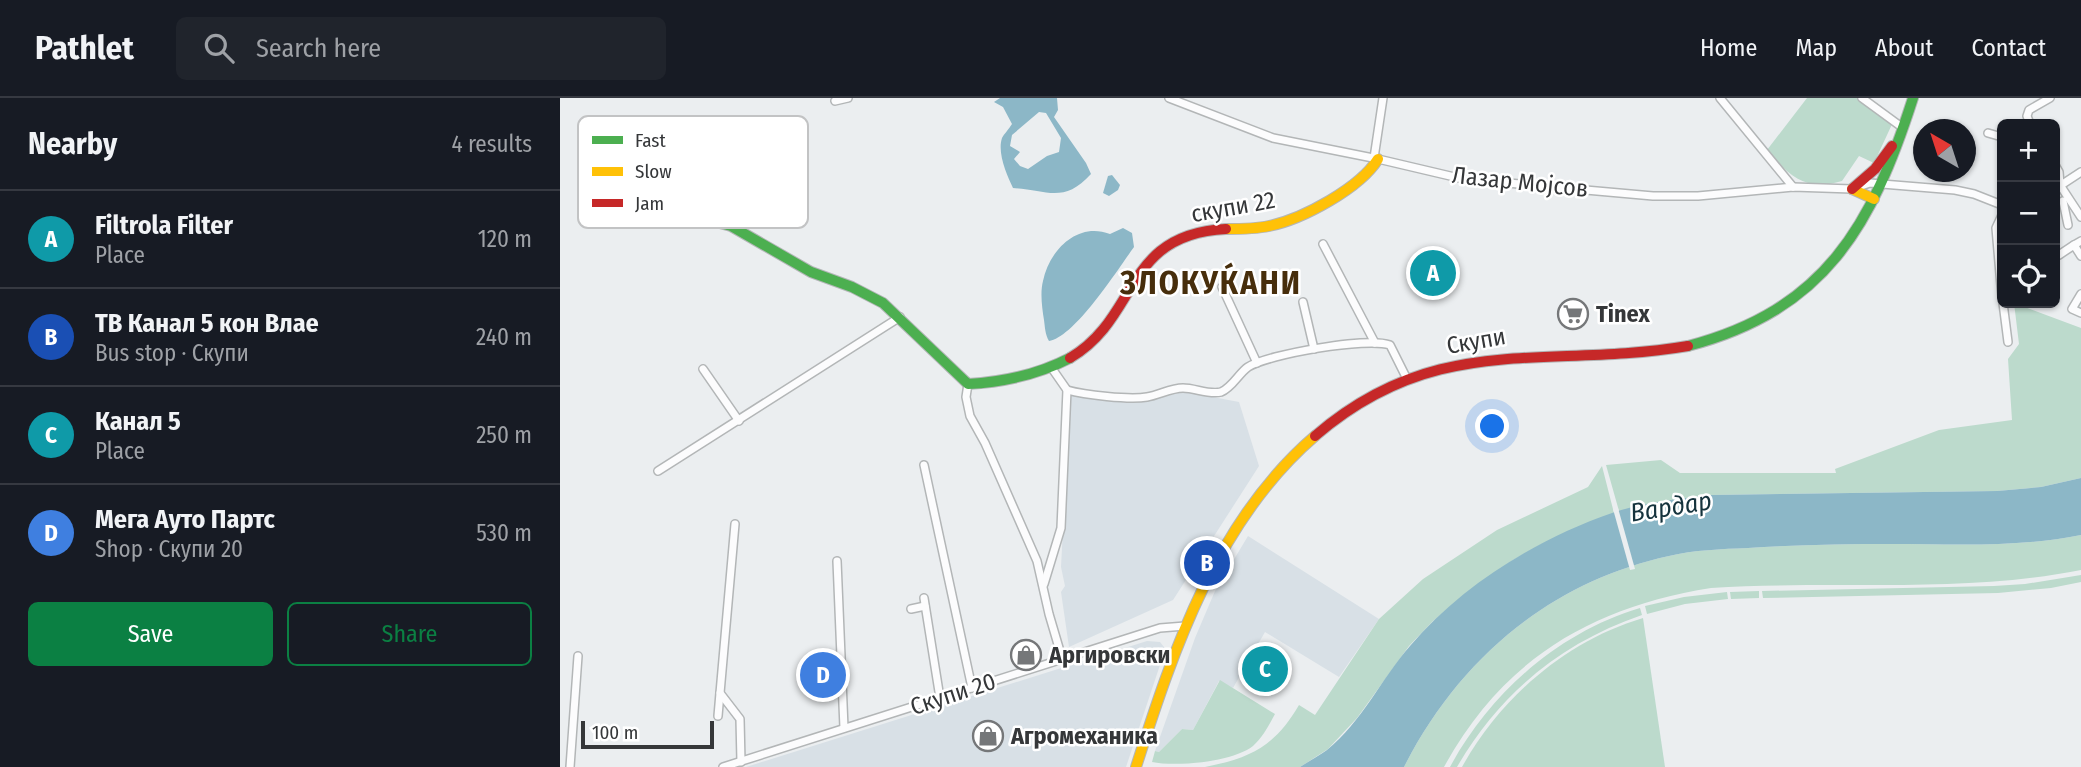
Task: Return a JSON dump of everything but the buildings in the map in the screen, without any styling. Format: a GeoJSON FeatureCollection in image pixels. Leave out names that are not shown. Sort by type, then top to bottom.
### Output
{"type":"FeatureCollection","features":[{"type":"Feature","properties":{"kind":"street","name":"Лазар Мојсов"},"geometry":{"type":"LineString","coordinates":[[1169,98],[1273,138],[1463,179],[1653,196],[1710,196],[1793,187],[1852,189],[1870,183],[1964,192],[1997,203]]}},
{"type":"Feature","properties":{"kind":"street"},"geometry":{"type":"LineString","coordinates":[[1376,159],[1383,98]]}},
{"type":"Feature","properties":{"kind":"street"},"geometry":{"type":"LineString","coordinates":[[1720,98],[1793,187]]}},
{"type":"Feature","properties":{"kind":"street"},"geometry":{"type":"LineString","coordinates":[[1862,98],[1902,131],[1875,169],[1852,189],[1874,199]]}},
{"type":"Feature","properties":{"kind":"street","name":"Скупи"},"geometry":{"type":"LineString","coordinates":[[1136,767],[1157,698],[1185,626],[1206,580],[1231,537],[1281,469],[1349,409],[1407,379],[1460,363],[1524,355],[1642,354],[1676,350],[1723,338],[1768,316],[1807,288],[1849,243],[1881,184],[1913,98]]}},
{"type":"Feature","properties":{"kind":"street"},"geometry":{"type":"LineString","coordinates":[[2028,119],[2029,110],[2050,98]]}},
{"type":"Feature","properties":{"kind":"street"},"geometry":{"type":"LineString","coordinates":[[1988,133],[1997,135]]}},
{"type":"Feature","properties":{"kind":"street","name":"скупи 22"},"geometry":{"type":"LineString","coordinates":[[968,384],[1001,382],[1051,367],[1095,342],[1147,262],[1168,244],[1201,231],[1272,227],[1348,190],[1370,172],[1376,159]]}},
{"type":"Feature","properties":{"kind":"street"},"geometry":{"type":"LineString","coordinates":[[2060,186],[2081,172]]}},
{"type":"Feature","properties":{"kind":"street"},"geometry":{"type":"LineString","coordinates":[[2060,189],[2081,217]]}},
{"type":"Feature","properties":{"kind":"street"},"geometry":{"type":"LineString","coordinates":[[2060,200],[2073,205]]}},
{"type":"Feature","properties":{"kind":"street"},"geometry":{"type":"LineString","coordinates":[[2060,203],[2067,225]]}},
{"type":"Feature","properties":{"kind":"street"},"geometry":{"type":"LineString","coordinates":[[734,228],[811,272],[852,287],[883,303],[901,317],[940,359],[968,384],[966,397],[970,416],[1022,524],[1043,585],[1062,658]]}},
{"type":"Feature","properties":{"kind":"street"},"geometry":{"type":"LineString","coordinates":[[2060,254],[2078,243],[2081,256]]}},
{"type":"Feature","properties":{"kind":"street"},"geometry":{"type":"LineString","coordinates":[[1323,244],[1375,343]]}},
{"type":"Feature","properties":{"kind":"street"},"geometry":{"type":"LineString","coordinates":[[1222,287],[1257,363]]}},
{"type":"Feature","properties":{"kind":"street"},"geometry":{"type":"LineString","coordinates":[[2081,293],[2073,309],[2081,313]]}},
{"type":"Feature","properties":{"kind":"street"},"geometry":{"type":"LineString","coordinates":[[1303,302],[1314,349]]}},
{"type":"Feature","properties":{"kind":"street"},"geometry":{"type":"LineString","coordinates":[[2004,308],[2008,342]]}},
{"type":"Feature","properties":{"kind":"street"},"geometry":{"type":"LineString","coordinates":[[658,471],[901,317]]}},
{"type":"Feature","properties":{"kind":"street"},"geometry":{"type":"LineString","coordinates":[[1067,390],[1085,394],[1146,397],[1183,388],[1218,393],[1246,368],[1257,363],[1314,349],[1375,343],[1390,345],[1407,379]]}},
{"type":"Feature","properties":{"kind":"street"},"geometry":{"type":"LineString","coordinates":[[1043,585],[1061,528],[1067,390],[1051,367]]}},
{"type":"Feature","properties":{"kind":"street"},"geometry":{"type":"LineString","coordinates":[[702,369],[739,421]]}},
{"type":"Feature","properties":{"kind":"street"},"geometry":{"type":"LineString","coordinates":[[924,465],[972,688]]}},
{"type":"Feature","properties":{"kind":"street"},"geometry":{"type":"LineString","coordinates":[[718,716],[735,524]]}},
{"type":"Feature","properties":{"kind":"street"},"geometry":{"type":"LineString","coordinates":[[837,561],[844,728]]}},
{"type":"Feature","properties":{"kind":"street"},"geometry":{"type":"LineString","coordinates":[[911,609],[925,602],[940,698]]}},
{"type":"Feature","properties":{"kind":"street","name":"Скупи 20"},"geometry":{"type":"LineString","coordinates":[[723,767],[1160,628],[1185,626]]}},
{"type":"Feature","properties":{"kind":"street"},"geometry":{"type":"LineString","coordinates":[[570,767],[578,656]]}},
{"type":"Feature","properties":{"kind":"street"},"geometry":{"type":"LineString","coordinates":[[720,693],[740,719],[741,762]]}},
{"type":"Feature","properties":{"kind":"shaded area"},"geometry":{"type":"Polygon","coordinates":[[[1181,391],[1239,402],[1259,466],[1173,600],[1069,647],[1061,592],[1065,586],[1061,567],[1070,395],[1146,400],[1181,391]]]}},
{"type":"Feature","properties":{"kind":"shaded area"},"geometry":{"type":"Polygon","coordinates":[[[1248,536],[1379,619],[1339,677],[1265,632],[1233,688],[1219,681],[1193,730],[1182,729],[1159,752],[1155,751],[1195,638],[1215,591],[1248,536]]]}},
{"type":"Feature","properties":{"kind":"shaded area"},"geometry":{"type":"Polygon","coordinates":[[[1147,641],[1160,642],[1164,653],[1126,767],[746,767],[1147,641]]]}},
{"type":"Feature","properties":{"kind":"green space"},"geometry":{"type":"Polygon","coordinates":[[[1807,98],[1867,98],[1894,120],[1874,163],[1859,156],[1842,181],[1829,184],[1808,183],[1783,167],[1767,150],[1807,98]]]}},
{"type":"Feature","properties":{"kind":"green space"},"geometry":{"type":"Polygon","coordinates":[[[2015,308],[2027,308],[2081,328],[2081,478],[2041,487],[1997,491],[1711,495],[1619,511],[1606,465],[1661,460],[1680,473],[1836,473],[1835,469],[1939,430],[2012,420],[2008,359],[2019,344],[2015,308]]]}},
{"type":"Feature","properties":{"kind":"green space"},"geometry":{"type":"Polygon","coordinates":[[[1602,466],[1614,513],[1540,545],[1513,560],[1466,593],[1409,646],[1357,718],[1328,749],[1300,767],[1205,767],[1236,759],[1260,748],[1281,731],[1299,705],[1315,715],[1379,619],[1423,579],[1497,530],[1588,487],[1602,466]]]}},
{"type":"Feature","properties":{"kind":"green space"},"geometry":{"type":"Polygon","coordinates":[[[2081,535],[2081,570],[1989,582],[1711,588],[1627,609],[1555,644],[1523,668],[1494,696],[1468,729],[1444,767],[1404,767],[1426,728],[1452,692],[1512,631],[1547,606],[1585,585],[1626,568],[1679,554],[1718,549],[1837,544],[2010,544],[2081,535]]]}},
{"type":"Feature","properties":{"kind":"green space"},"geometry":{"type":"Polygon","coordinates":[[[2081,575],[2081,582],[1998,593],[1763,598],[1762,591],[1994,586],[2081,575]]]}},
{"type":"Feature","properties":{"kind":"green space"},"geometry":{"type":"Polygon","coordinates":[[[1759,591],[1759,598],[1731,599],[1730,592],[1759,591]]]}},
{"type":"Feature","properties":{"kind":"green space"},"geometry":{"type":"Polygon","coordinates":[[[1727,592],[1728,599],[1685,604],[1647,614],[1645,606],[1684,597],[1727,592]]]}},
{"type":"Feature","properties":{"kind":"green space"},"geometry":{"type":"Polygon","coordinates":[[[1640,608],[1642,615],[1585,640],[1535,674],[1493,716],[1457,767],[1450,767],[1485,714],[1506,690],[1530,669],[1555,649],[1582,633],[1640,608]]]}},
{"type":"Feature","properties":{"kind":"green space"},"geometry":{"type":"Polygon","coordinates":[[[1643,618],[1665,767],[1462,767],[1496,717],[1538,675],[1588,641],[1643,618]]]}},
{"type":"Feature","properties":{"kind":"green space"},"geometry":{"type":"Polygon","coordinates":[[[1220,680],[1275,714],[1260,739],[1244,751],[1219,759],[1189,763],[1152,762],[1155,751],[1159,752],[1182,729],[1193,730],[1220,680]]]}},
{"type":"Feature","properties":{"kind":"water"},"geometry":{"type":"Polygon","coordinates":[[[1000,98],[1057,98],[1058,110],[1054,117],[1091,174],[1072,189],[1063,192],[1013,188],[1003,164],[1001,150],[1002,138],[1012,124],[1003,107],[994,102],[1000,98]],[[1039,112],[1012,135],[1010,146],[1020,152],[1014,159],[1020,166],[1028,169],[1047,156],[1059,152],[1061,138],[1046,113],[1039,112]]]}},
{"type":"Feature","properties":{"kind":"water"},"geometry":{"type":"Polygon","coordinates":[[[1112,175],[1120,185],[1118,190],[1109,196],[1103,193],[1108,176],[1112,175]]]}},
{"type":"Feature","properties":{"kind":"water"},"geometry":{"type":"Polygon","coordinates":[[[1123,228],[1132,233],[1134,247],[1083,315],[1071,328],[1049,341],[1045,328],[1042,290],[1051,259],[1066,241],[1076,235],[1098,231],[1110,234],[1123,228]]]}},
{"type":"Feature","properties":{"kind":"water","name":"Вардар"},"geometry":{"type":"Polygon","coordinates":[[[2081,478],[2081,535],[2010,544],[1837,544],[1718,549],[1679,554],[1626,568],[1585,585],[1547,606],[1512,631],[1452,692],[1426,728],[1404,767],[1300,767],[1324,752],[1351,727],[1410,646],[1453,603],[1502,566],[1529,550],[1612,513],[1649,504],[1711,495],[1997,491],[2041,487],[2081,478]]]}},
{"type":"Feature","properties":{"kind":"pier"},"geometry":{"type":"Polygon","coordinates":[[[1618,508],[1635,569],[1630,570],[1613,509],[1618,508]]]}},
{"type":"Feature","properties":{"kind":"traffic: fast"},"geometry":{"type":"LineString","coordinates":[[1688,346],[1735,330],[1775,310],[1809,285],[1836,256],[1860,223],[1880,186],[1913,98]]}},
{"type":"Feature","properties":{"kind":"traffic: fast"},"geometry":{"type":"LineString","coordinates":[[734,228],[811,272],[852,287],[883,303],[968,384],[1021,377],[1070,358]]}},
{"type":"Feature","properties":{"kind":"traffic: slow"},"geometry":{"type":"LineString","coordinates":[[1226,229],[1269,226],[1298,217],[1345,191],[1370,170],[1378,159]]}},
{"type":"Feature","properties":{"kind":"traffic: slow"},"geometry":{"type":"LineString","coordinates":[[1852,189],[1874,199]]}},
{"type":"Feature","properties":{"kind":"traffic: slow"},"geometry":{"type":"LineString","coordinates":[[1136,767],[1183,632],[1225,546],[1251,506],[1281,469],[1315,436]]}},
{"type":"Feature","properties":{"kind":"traffic: jam"},"geometry":{"type":"LineString","coordinates":[[1852,189],[1875,169],[1892,146]]}},
{"type":"Feature","properties":{"kind":"traffic: jam"},"geometry":{"type":"LineString","coordinates":[[1070,358],[1093,341],[1150,261],[1168,246],[1193,234],[1226,229]]}},
{"type":"Feature","properties":{"kind":"traffic: jam"},"geometry":{"type":"LineString","coordinates":[[1315,436],[1360,403],[1405,381],[1449,367],[1494,360],[1636,352],[1688,346]]}},
{"type":"Feature","properties":{"kind":"place","name":"Filtrola Filter"},"geometry":{"type":"Point","coordinates":[1433,273]}},
{"type":"Feature","properties":{"kind":"place","name":"Tinex"},"geometry":{"type":"Point","coordinates":[1573,314]}},
{"type":"Feature","properties":{"kind":"place","name":"ТВ Канал 5 кон Влае"},"geometry":{"type":"Point","coordinates":[1207,563]}},
{"type":"Feature","properties":{"kind":"place","name":"Аргировски"},"geometry":{"type":"Point","coordinates":[1026,655]}},
{"type":"Feature","properties":{"kind":"place","name":"Канал 5"},"geometry":{"type":"Point","coordinates":[1265,669]}},
{"type":"Feature","properties":{"kind":"place","name":"Мега Ауто Партс"},"geometry":{"type":"Point","coordinates":[823,675]}},
{"type":"Feature","properties":{"kind":"place","name":"Агромеханика"},"geometry":{"type":"Point","coordinates":[988,736]}},
{"type":"Feature","properties":{"kind":"district","name":"ЗЛОКУЌАНИ"},"geometry":{"type":"Point","coordinates":[1211,283]}}]}
